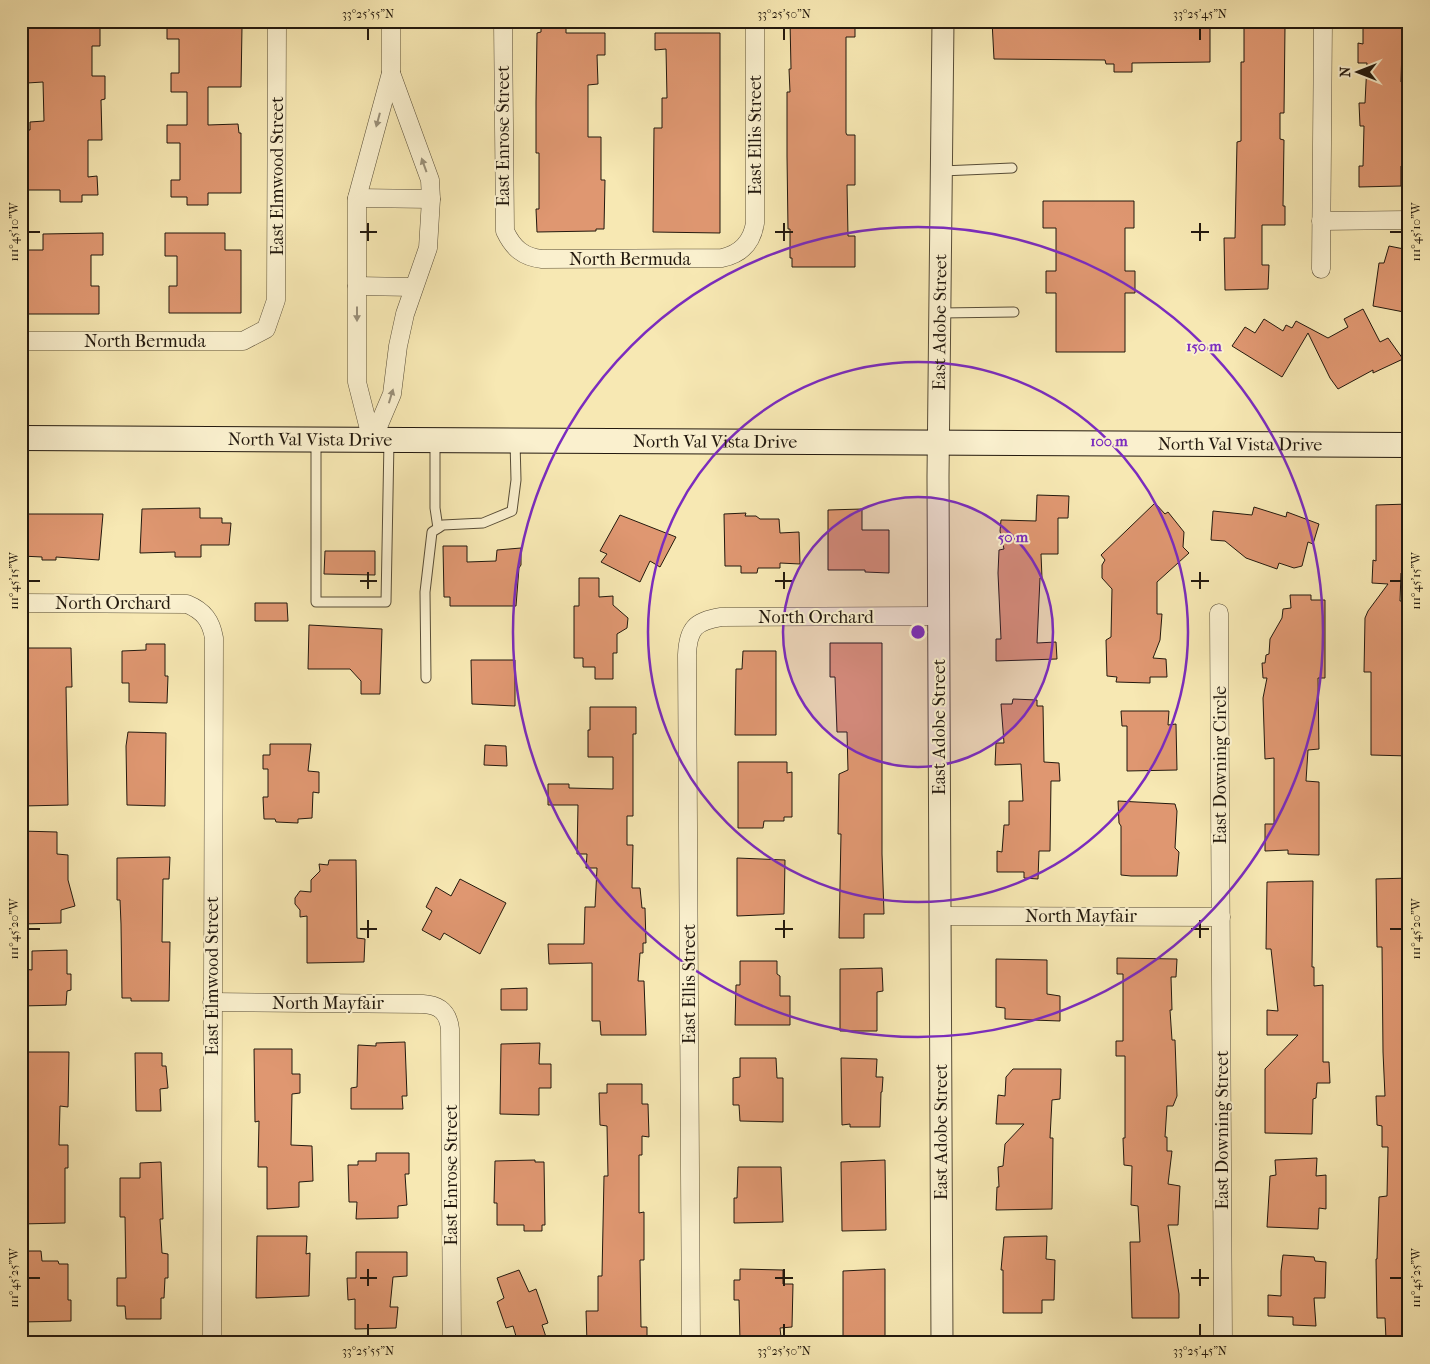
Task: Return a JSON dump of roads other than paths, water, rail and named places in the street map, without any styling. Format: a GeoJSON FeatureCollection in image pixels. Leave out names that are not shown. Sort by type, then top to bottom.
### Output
{"type":"FeatureCollection","features":[{"type":"Feature","properties":{"kind":"main road","name":"North Val Vista Drive"},"geometry":{"type":"LineString","coordinates":[[21,438],[1409,445]]}},
{"type":"Feature","properties":{"kind":"street","name":"East Elmwood Street"},"geometry":{"type":"LineString","coordinates":[[266,329],[276,300],[277,21]]}},
{"type":"Feature","properties":{"kind":"street"},"geometry":{"type":"LineString","coordinates":[[381,441],[357,382],[357,198],[391,73],[391,21]]}},
{"type":"Feature","properties":{"kind":"street","name":"East Enrose Street"},"geometry":{"type":"LineString","coordinates":[[503,21],[504,222],[505,231],[515,248]]}},
{"type":"Feature","properties":{"kind":"street","name":"East Ellis Street"},"geometry":{"type":"LineString","coordinates":[[744,247],[754,232],[755,224],[755,21]]}},
{"type":"Feature","properties":{"kind":"street","name":"East Adobe Street"},"geometry":{"type":"LineString","coordinates":[[942,1343],[938,616],[943,21]]}},
{"type":"Feature","properties":{"kind":"street"},"geometry":{"type":"LineString","coordinates":[[1321,269],[1323,21]]}},
{"type":"Feature","properties":{"kind":"street"},"geometry":{"type":"LineString","coordinates":[[381,441],[392,394],[398,346],[413,287],[428,248],[431,199],[430,180],[391,73]]}},
{"type":"Feature","properties":{"kind":"street"},"geometry":{"type":"LineString","coordinates":[[357,198],[431,199]]}},
{"type":"Feature","properties":{"kind":"street"},"geometry":{"type":"LineString","coordinates":[[1321,221],[1409,220]]}},
{"type":"Feature","properties":{"kind":"street","name":"North Bermuda"},"geometry":{"type":"LineString","coordinates":[[515,248],[528,256],[542,259],[675,259],[722,258],[737,253],[744,247]]}},
{"type":"Feature","properties":{"kind":"street"},"geometry":{"type":"LineString","coordinates":[[357,286],[413,287]]}},
{"type":"Feature","properties":{"kind":"street","name":"North Bermuda"},"geometry":{"type":"LineString","coordinates":[[21,341],[243,341],[266,329]]}},
{"type":"Feature","properties":{"kind":"street","name":"North Orchard"},"geometry":{"type":"LineString","coordinates":[[21,603],[188,604],[202,612]]}},
{"type":"Feature","properties":{"kind":"street","name":"East Elmwood Street"},"geometry":{"type":"LineString","coordinates":[[202,612],[208,620],[214,638],[212,1343]]}},
{"type":"Feature","properties":{"kind":"street","name":"East Downing Circle"},"geometry":{"type":"LineString","coordinates":[[1219,613],[1221,917]]}},
{"type":"Feature","properties":{"kind":"street","name":"North Orchard"},"geometry":{"type":"LineString","coordinates":[[695,626],[703,621],[721,617],[938,616]]}},
{"type":"Feature","properties":{"kind":"street","name":"East Ellis Street"},"geometry":{"type":"LineString","coordinates":[[691,1343],[687,655],[690,635],[695,626]]}},
{"type":"Feature","properties":{"kind":"street","name":"North Mayfair"},"geometry":{"type":"LineString","coordinates":[[940,916],[1221,917]]}},
{"type":"Feature","properties":{"kind":"street","name":"East Downing Street"},"geometry":{"type":"LineString","coordinates":[[1221,917],[1223,1343]]}},
{"type":"Feature","properties":{"kind":"street","name":"North Mayfair"},"geometry":{"type":"LineString","coordinates":[[212,1002],[423,1004],[438,1006],[443,1010]]}},
{"type":"Feature","properties":{"kind":"street","name":"East Enrose Street"},"geometry":{"type":"LineString","coordinates":[[443,1010],[450,1029],[452,1343]]}},
{"type":"Feature","properties":{"kind":"lane"},"geometry":{"type":"LineString","coordinates":[[942,171],[1012,168]]}},
{"type":"Feature","properties":{"kind":"lane"},"geometry":{"type":"LineString","coordinates":[[941,313],[1014,312]]}},
{"type":"Feature","properties":{"kind":"lane"},"geometry":{"type":"LineString","coordinates":[[316,440],[316,602],[386,602],[381,441]]}},
{"type":"Feature","properties":{"kind":"lane"},"geometry":{"type":"LineString","coordinates":[[435,441],[435,508],[438,528]]}},
{"type":"Feature","properties":{"kind":"lane"},"geometry":{"type":"LineString","coordinates":[[426,678],[425,592],[432,532],[443,525],[483,523],[512,511],[516,480],[515,441]]}}]}
